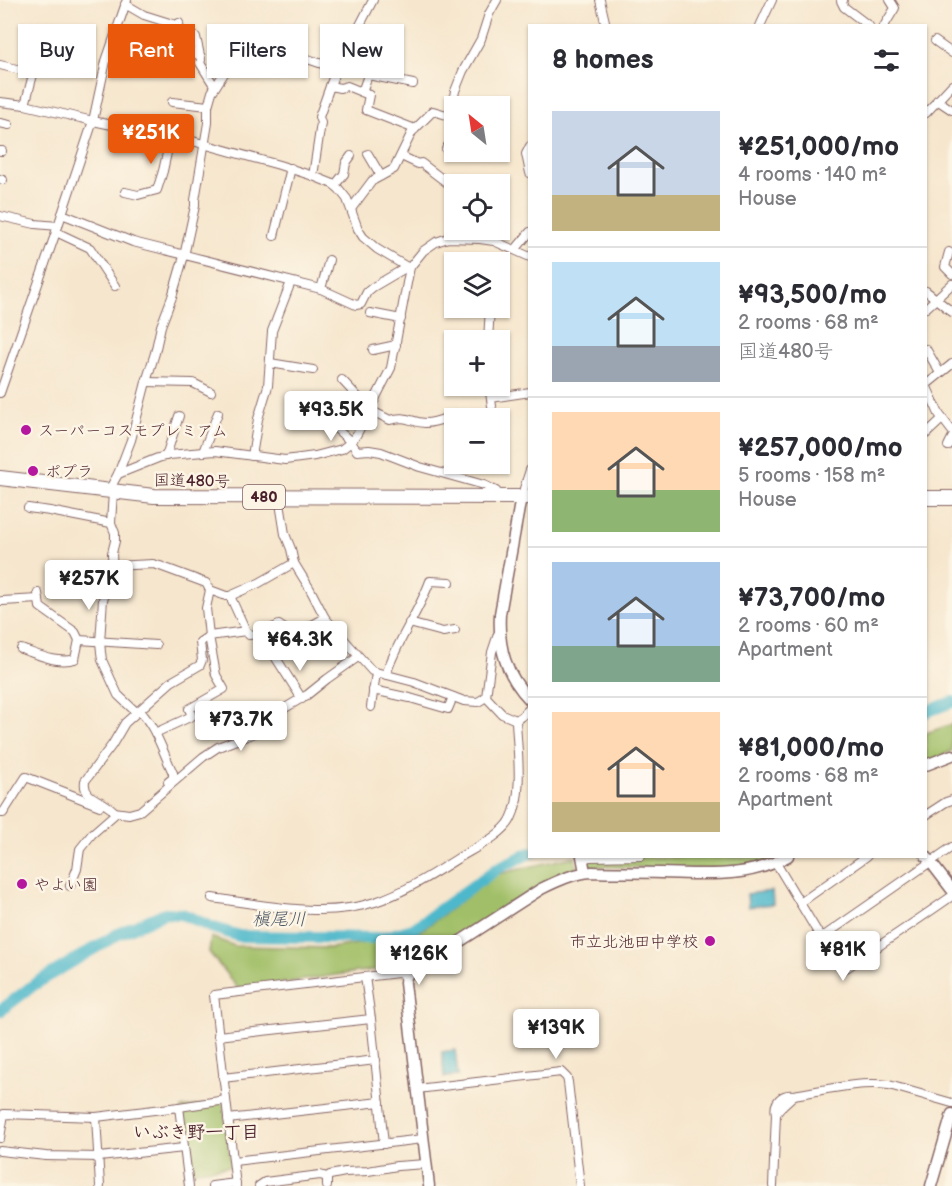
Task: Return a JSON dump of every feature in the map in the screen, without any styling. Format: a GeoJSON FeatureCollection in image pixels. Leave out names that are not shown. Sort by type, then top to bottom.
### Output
{"type":"FeatureCollection","features":[{"type":"Feature","properties":{"kind":"highway","name":"国道480号"},"geometry":{"type":"LineString","coordinates":[[0,478],[154,496],[527,499]]}},
{"type":"Feature","properties":{"kind":"highway"},"geometry":{"type":"LineString","coordinates":[[927,498],[952,498]]}},
{"type":"Feature","properties":{"kind":"street"},"geometry":{"type":"LineString","coordinates":[[361,24],[373,0]]}},
{"type":"Feature","properties":{"kind":"street"},"geometry":{"type":"LineString","coordinates":[[454,96],[463,71],[497,0]]}},
{"type":"Feature","properties":{"kind":"street"},"geometry":{"type":"LineString","coordinates":[[600,0],[606,24]]}},
{"type":"Feature","properties":{"kind":"street"},"geometry":{"type":"LineString","coordinates":[[761,24],[772,0]]}},
{"type":"Feature","properties":{"kind":"street"},"geometry":{"type":"LineString","coordinates":[[843,0],[841,1],[844,7],[866,24]]}},
{"type":"Feature","properties":{"kind":"street"},"geometry":{"type":"LineString","coordinates":[[885,24],[895,8],[891,0]]}},
{"type":"Feature","properties":{"kind":"street"},"geometry":{"type":"LineString","coordinates":[[119,24],[126,2],[144,15],[179,26],[179,43],[201,57]]}},
{"type":"Feature","properties":{"kind":"street"},"geometry":{"type":"LineString","coordinates":[[196,37],[201,57],[200,63],[215,87]]}},
{"type":"Feature","properties":{"kind":"street"},"geometry":{"type":"LineString","coordinates":[[935,40],[952,53]]}},
{"type":"Feature","properties":{"kind":"street"},"geometry":{"type":"LineString","coordinates":[[160,795],[161,788],[173,778],[173,773],[146,718],[118,695],[102,660],[100,642],[103,599],[111,585],[112,553],[115,541],[111,523],[110,492],[131,440],[161,326],[184,256],[195,206],[208,123],[208,106],[212,92],[225,72],[229,59],[249,53],[254,47],[278,49],[320,63]]}},
{"type":"Feature","properties":{"kind":"street"},"geometry":{"type":"LineString","coordinates":[[0,393],[2,379],[57,229],[93,121],[108,56]]}},
{"type":"Feature","properties":{"kind":"street"},"geometry":{"type":"LineString","coordinates":[[5,68],[34,70],[26,105]]}},
{"type":"Feature","properties":{"kind":"street"},"geometry":{"type":"LineString","coordinates":[[313,176],[320,117],[333,78]]}},
{"type":"Feature","properties":{"kind":"street"},"geometry":{"type":"LineString","coordinates":[[362,92],[367,78]]}},
{"type":"Feature","properties":{"kind":"street"},"geometry":{"type":"LineString","coordinates":[[383,78],[413,84]]}},
{"type":"Feature","properties":{"kind":"street"},"geometry":{"type":"LineString","coordinates":[[952,85],[932,101],[952,110]]}},
{"type":"Feature","properties":{"kind":"street"},"geometry":{"type":"LineString","coordinates":[[330,86],[340,88],[347,86],[369,95],[366,110],[415,129]]}},
{"type":"Feature","properties":{"kind":"street"},"geometry":{"type":"LineString","coordinates":[[0,102],[26,105],[150,133],[171,135],[313,176],[335,185],[347,199],[358,230],[363,237],[377,249],[409,267]]}},
{"type":"Feature","properties":{"kind":"street"},"geometry":{"type":"LineString","coordinates":[[172,102],[208,106]]}},
{"type":"Feature","properties":{"kind":"street"},"geometry":{"type":"LineString","coordinates":[[351,209],[372,181],[394,169],[412,132],[433,111],[444,113]]}},
{"type":"Feature","properties":{"kind":"street"},"geometry":{"type":"LineString","coordinates":[[125,192],[138,195],[157,190],[164,181],[171,135]]}},
{"type":"Feature","properties":{"kind":"street"},"geometry":{"type":"LineString","coordinates":[[368,154],[381,177]]}},
{"type":"Feature","properties":{"kind":"street"},"geometry":{"type":"LineString","coordinates":[[335,185],[344,174],[346,163],[351,156]]}},
{"type":"Feature","properties":{"kind":"street"},"geometry":{"type":"LineString","coordinates":[[401,156],[418,164],[421,163],[444,180]]}},
{"type":"Feature","properties":{"kind":"street"},"geometry":{"type":"LineString","coordinates":[[274,236],[291,168]]}},
{"type":"Feature","properties":{"kind":"street"},"geometry":{"type":"LineString","coordinates":[[62,214],[133,242],[321,289],[356,305],[361,304],[373,286],[409,267],[423,251],[444,239]]}},
{"type":"Feature","properties":{"kind":"street"},"geometry":{"type":"LineString","coordinates":[[0,216],[57,229],[90,248],[115,286]]}},
{"type":"Feature","properties":{"kind":"street"},"geometry":{"type":"LineString","coordinates":[[515,250],[528,234]]}},
{"type":"Feature","properties":{"kind":"street"},"geometry":{"type":"LineString","coordinates":[[489,240],[528,256]]}},
{"type":"Feature","properties":{"kind":"street"},"geometry":{"type":"LineString","coordinates":[[949,252],[945,267],[952,274]]}},
{"type":"Feature","properties":{"kind":"street"},"geometry":{"type":"LineString","coordinates":[[321,289],[329,260]]}},
{"type":"Feature","properties":{"kind":"street"},"geometry":{"type":"LineString","coordinates":[[118,474],[166,456],[215,451],[285,460],[342,449],[357,434],[390,368],[409,267]]}},
{"type":"Feature","properties":{"kind":"street"},"geometry":{"type":"LineString","coordinates":[[252,456],[258,419],[268,386],[272,331],[291,282]]}},
{"type":"Feature","properties":{"kind":"street"},"geometry":{"type":"LineString","coordinates":[[927,307],[952,284]]}},
{"type":"Feature","properties":{"kind":"street"},"geometry":{"type":"LineString","coordinates":[[927,292],[952,312]]}},
{"type":"Feature","properties":{"kind":"street"},"geometry":{"type":"LineString","coordinates":[[370,313],[401,318]]}},
{"type":"Feature","properties":{"kind":"street"},"geometry":{"type":"LineString","coordinates":[[372,350],[396,345]]}},
{"type":"Feature","properties":{"kind":"street"},"geometry":{"type":"LineString","coordinates":[[927,351],[940,373]]}},
{"type":"Feature","properties":{"kind":"street"},"geometry":{"type":"LineString","coordinates":[[270,363],[313,370]]}},
{"type":"Feature","properties":{"kind":"street"},"geometry":{"type":"LineString","coordinates":[[927,384],[952,364]]}},
{"type":"Feature","properties":{"kind":"street"},"geometry":{"type":"LineString","coordinates":[[342,380],[369,410],[390,420],[399,417],[429,423],[444,418]]}},
{"type":"Feature","properties":{"kind":"street"},"geometry":{"type":"LineString","coordinates":[[146,382],[193,383],[211,392]]}},
{"type":"Feature","properties":{"kind":"street"},"geometry":{"type":"LineString","coordinates":[[927,387],[942,419],[952,431]]}},
{"type":"Feature","properties":{"kind":"street"},"geometry":{"type":"LineString","coordinates":[[491,396],[492,403],[528,393]]}},
{"type":"Feature","properties":{"kind":"street"},"geometry":{"type":"LineString","coordinates":[[203,452],[218,413]]}},
{"type":"Feature","properties":{"kind":"street"},"geometry":{"type":"LineString","coordinates":[[166,456],[179,416]]}},
{"type":"Feature","properties":{"kind":"street"},"geometry":{"type":"LineString","coordinates":[[927,433],[942,419]]}},
{"type":"Feature","properties":{"kind":"street"},"geometry":{"type":"LineString","coordinates":[[329,422],[351,442],[357,451],[381,452],[420,467],[484,485],[496,491],[500,497]]}},
{"type":"Feature","properties":{"kind":"street"},"geometry":{"type":"LineString","coordinates":[[948,446],[952,438]]}},
{"type":"Feature","properties":{"kind":"street"},"geometry":{"type":"LineString","coordinates":[[279,497],[285,534],[294,563],[325,618],[372,671],[414,682],[464,701],[478,702],[486,697]]}},
{"type":"Feature","properties":{"kind":"street"},"geometry":{"type":"LineString","coordinates":[[527,499],[500,614],[499,633],[508,670],[528,698]]}},
{"type":"Feature","properties":{"kind":"street"},"geometry":{"type":"LineString","coordinates":[[28,508],[111,523]]}},
{"type":"Feature","properties":{"kind":"street"},"geometry":{"type":"LineString","coordinates":[[210,591],[230,596],[294,563]]}},
{"type":"Feature","properties":{"kind":"street"},"geometry":{"type":"LineString","coordinates":[[113,566],[153,564],[206,583],[210,591],[206,608],[209,636],[216,675],[224,689],[189,709],[192,716],[155,733]]}},
{"type":"Feature","properties":{"kind":"street"},"geometry":{"type":"LineString","coordinates":[[386,675],[391,660],[430,581],[450,582]]}},
{"type":"Feature","properties":{"kind":"street"},"geometry":{"type":"LineString","coordinates":[[2,601],[38,596],[40,607],[75,632],[80,640],[75,659],[67,661],[52,659],[21,649]]}},
{"type":"Feature","properties":{"kind":"street"},"geometry":{"type":"LineString","coordinates":[[230,596],[249,635],[259,634],[279,625],[295,636],[325,618]]}},
{"type":"Feature","properties":{"kind":"street"},"geometry":{"type":"LineString","coordinates":[[410,623],[442,632],[455,630]]}},
{"type":"Feature","properties":{"kind":"street"},"geometry":{"type":"LineString","coordinates":[[201,663],[200,642],[209,636],[246,631]]}},
{"type":"Feature","properties":{"kind":"street"},"geometry":{"type":"LineString","coordinates":[[486,697],[492,652],[499,633]]}},
{"type":"Feature","properties":{"kind":"street"},"geometry":{"type":"LineString","coordinates":[[327,647],[343,638]]}},
{"type":"Feature","properties":{"kind":"street"},"geometry":{"type":"LineString","coordinates":[[80,640],[156,645]]}},
{"type":"Feature","properties":{"kind":"street"},"geometry":{"type":"LineString","coordinates":[[0,813],[3,813],[26,777],[116,813],[129,814],[140,811],[203,757],[218,747],[256,732],[275,714],[302,699],[358,657]]}},
{"type":"Feature","properties":{"kind":"street"},"geometry":{"type":"LineString","coordinates":[[276,658],[302,699]]}},
{"type":"Feature","properties":{"kind":"street"},"geometry":{"type":"LineString","coordinates":[[116,813],[106,804],[88,794],[84,787],[85,781],[125,723],[171,682],[201,663],[214,662]]}},
{"type":"Feature","properties":{"kind":"street"},"geometry":{"type":"LineString","coordinates":[[371,707],[376,673]]}},
{"type":"Feature","properties":{"kind":"street"},"geometry":{"type":"LineString","coordinates":[[373,690],[448,709],[453,697]]}},
{"type":"Feature","properties":{"kind":"street"},"geometry":{"type":"LineString","coordinates":[[486,697],[502,714],[516,720]]}},
{"type":"Feature","properties":{"kind":"street"},"geometry":{"type":"LineString","coordinates":[[516,720],[528,710]]}},
{"type":"Feature","properties":{"kind":"street"},"geometry":{"type":"LineString","coordinates":[[212,898],[315,910],[348,908],[375,902],[429,876],[497,834],[510,822],[515,807],[518,784],[516,720]]}},
{"type":"Feature","properties":{"kind":"street"},"geometry":{"type":"LineString","coordinates":[[927,765],[952,755]]}},
{"type":"Feature","properties":{"kind":"street"},"geometry":{"type":"LineString","coordinates":[[927,814],[952,800]]}},
{"type":"Feature","properties":{"kind":"street"},"geometry":{"type":"LineString","coordinates":[[70,886],[77,869],[80,849],[92,834],[116,813]]}},
{"type":"Feature","properties":{"kind":"street"},"geometry":{"type":"LineString","coordinates":[[821,938],[928,860],[952,847]]}},
{"type":"Feature","properties":{"kind":"street"},"geometry":{"type":"LineString","coordinates":[[582,858],[585,873]]}},
{"type":"Feature","properties":{"kind":"street"},"geometry":{"type":"LineString","coordinates":[[429,1186],[405,983],[406,975],[410,971],[541,889],[560,880],[585,873],[731,874],[777,863],[785,858]]}},
{"type":"Feature","properties":{"kind":"street"},"geometry":{"type":"LineString","coordinates":[[800,903],[864,858]]}},
{"type":"Feature","properties":{"kind":"street"},"geometry":{"type":"LineString","coordinates":[[928,860],[952,890]]}},
{"type":"Feature","properties":{"kind":"street"},"geometry":{"type":"LineString","coordinates":[[777,863],[821,938],[843,969],[952,896]]}},
{"type":"Feature","properties":{"kind":"street"},"geometry":{"type":"LineString","coordinates":[[212,1186],[236,1184],[214,994],[398,973],[406,975]]}},
{"type":"Feature","properties":{"kind":"street"},"geometry":{"type":"LineString","coordinates":[[365,977],[384,1144]]}},
{"type":"Feature","properties":{"kind":"street"},"geometry":{"type":"LineString","coordinates":[[218,1036],[370,1019]]}},
{"type":"Feature","properties":{"kind":"street"},"geometry":{"type":"LineString","coordinates":[[223,1078],[376,1060]]}},
{"type":"Feature","properties":{"kind":"street"},"geometry":{"type":"LineString","coordinates":[[417,1089],[561,1072],[568,1082],[580,1186]]}},
{"type":"Feature","properties":{"kind":"street"},"geometry":{"type":"LineString","coordinates":[[773,1186],[775,1108],[779,1100],[786,1095],[862,1084],[879,1084],[952,1103]]}},
{"type":"Feature","properties":{"kind":"street"},"geometry":{"type":"LineString","coordinates":[[0,1138],[4,1114],[96,1117],[226,1100]]}},
{"type":"Feature","properties":{"kind":"street"},"geometry":{"type":"LineString","coordinates":[[228,1119],[380,1101]]}},
{"type":"Feature","properties":{"kind":"street"},"geometry":{"type":"LineString","coordinates":[[179,1107],[189,1186]]}},
{"type":"Feature","properties":{"kind":"street"},"geometry":{"type":"LineString","coordinates":[[931,1186],[952,1114]]}},
{"type":"Feature","properties":{"kind":"street"},"geometry":{"type":"LineString","coordinates":[[96,1117],[100,1186]]}},
{"type":"Feature","properties":{"kind":"street"},"geometry":{"type":"LineString","coordinates":[[234,1161],[423,1139]]}},
{"type":"Feature","properties":{"kind":"street"},"geometry":{"type":"LineString","coordinates":[[0,1151],[46,1156],[99,1157],[184,1148]]}},
{"type":"Feature","properties":{"kind":"street"},"geometry":{"type":"LineString","coordinates":[[259,1186],[265,1182],[320,1175],[327,1182],[330,1175],[345,1172],[368,1172],[397,1166],[426,1164]]}},
{"type":"Feature","properties":{"kind":"green space"},"geometry":{"type":"Polygon","coordinates":[[[952,724],[952,751],[927,763],[927,733],[952,724]]]}},
{"type":"Feature","properties":{"kind":"green space"},"geometry":{"type":"Polygon","coordinates":[[[568,858],[575,858],[577,871],[425,961],[410,965],[239,990],[209,952],[211,937],[235,946],[331,948],[415,935],[498,874],[568,858]]]}},
{"type":"Feature","properties":{"kind":"green space"},"geometry":{"type":"Polygon","coordinates":[[[587,858],[778,858],[739,870],[589,866],[587,858]]]}},
{"type":"Feature","properties":{"kind":"green space"},"geometry":{"type":"Polygon","coordinates":[[[223,1102],[231,1166],[190,1171],[182,1108],[223,1102]]]}},
{"type":"Feature","properties":{"kind":"water"},"geometry":{"type":"Polygon","coordinates":[[[772,891],[773,904],[748,907],[747,894],[772,891]]]}},
{"type":"Feature","properties":{"kind":"water"},"geometry":{"type":"Polygon","coordinates":[[[455,1050],[458,1076],[444,1077],[442,1052],[455,1050]]]}},
{"type":"Feature","properties":{"kind":"waterway","name":"槇尾川"},"geometry":{"type":"LineString","coordinates":[[927,712],[952,702]]}},
{"type":"Feature","properties":{"kind":"waterway","name":"槇尾川"},"geometry":{"type":"LineString","coordinates":[[0,1011],[35,984],[118,934],[165,913],[182,914],[239,936],[381,938],[413,929],[498,868],[528,854]]}},
{"type":"Feature","properties":{"kind":"place","name":"スーパーコスモプレミアム"},"geometry":{"type":"Point","coordinates":[26,430]}},
{"type":"Feature","properties":{"kind":"place","name":"ポプラ"},"geometry":{"type":"Point","coordinates":[33,471]}},
{"type":"Feature","properties":{"kind":"place","name":"やよい園"},"geometry":{"type":"Point","coordinates":[22,884]}},
{"type":"Feature","properties":{"kind":"place","name":"市立北池田中学校"},"geometry":{"type":"Point","coordinates":[710,941]}},
{"type":"Feature","properties":{"kind":"district","name":"いぶき野一丁目"},"geometry":{"type":"Point","coordinates":[196,1132]}}]}
